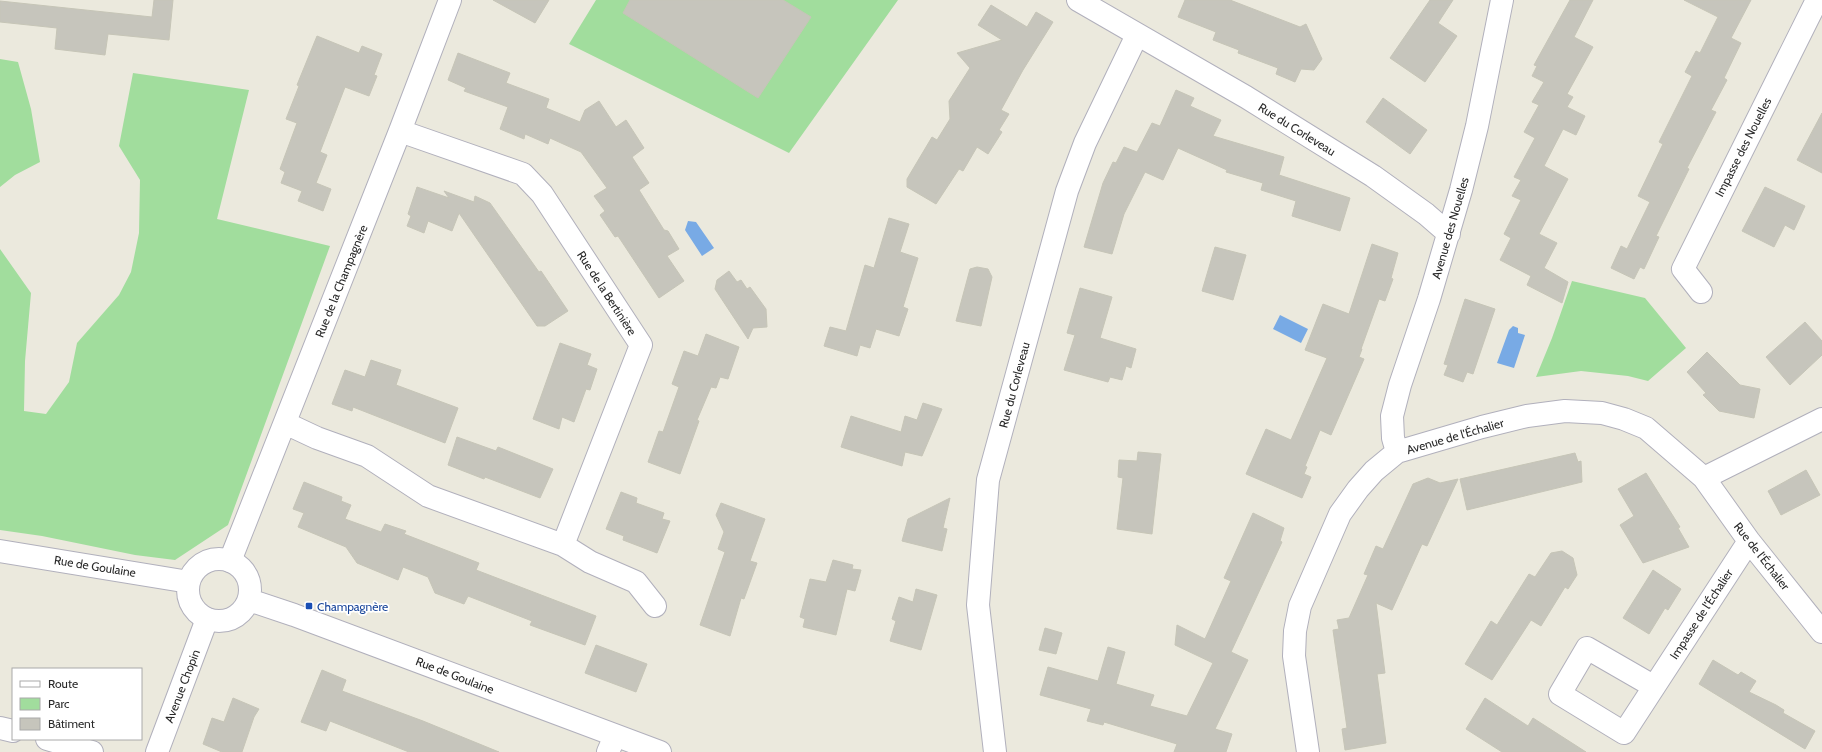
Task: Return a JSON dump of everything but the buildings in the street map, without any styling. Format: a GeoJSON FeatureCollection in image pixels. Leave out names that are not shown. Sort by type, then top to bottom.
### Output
{"type":"FeatureCollection","features":[{"type":"Feature","properties":{"kind":"street","name":"Rue de la Champagnère"},"geometry":{"type":"LineString","coordinates":[[230,561],[400,131],[450,0]]}},
{"type":"Feature","properties":{"kind":"street","name":"Rue du Corleveau"},"geometry":{"type":"LineString","coordinates":[[1078,0],[1246,97],[1373,176],[1426,214],[1449,234]]}},
{"type":"Feature","properties":{"kind":"street","name":"Avenue des Nouelles"},"geometry":{"type":"LineString","coordinates":[[1396,452],[1393,438],[1392,416],[1400,385],[1449,234],[1477,126],[1502,0]]}},
{"type":"Feature","properties":{"kind":"street","name":"Impasse des Nouelles"},"geometry":{"type":"LineString","coordinates":[[1701,292],[1683,269],[1820,0]]}},
{"type":"Feature","properties":{"kind":"street","name":"Rue du Corleveau"},"geometry":{"type":"LineString","coordinates":[[995,752],[978,605],[988,480],[1066,191],[1085,143],[1137,35]]}},
{"type":"Feature","properties":{"kind":"street","name":"Rue de la Bertinière"},"geometry":{"type":"LineString","coordinates":[[400,131],[523,174],[542,194],[641,345],[563,545]]}},
{"type":"Feature","properties":{"kind":"street","name":"Avenue de l'Échalier"},"geometry":{"type":"LineString","coordinates":[[1308,752],[1294,656],[1295,631],[1300,606],[1340,514],[1358,489],[1374,471],[1396,452],[1526,416],[1565,411],[1602,412],[1646,428],[1704,478]]}},
{"type":"Feature","properties":{"kind":"street"},"geometry":{"type":"LineString","coordinates":[[1704,478],[1822,419]]}},
{"type":"Feature","properties":{"kind":"street"},"geometry":{"type":"LineString","coordinates":[[285,423],[316,438],[367,456],[428,496],[563,545],[590,562],[636,582],[655,606]]}},
{"type":"Feature","properties":{"kind":"street","name":"Rue de l'Échalier"},"geometry":{"type":"LineString","coordinates":[[1704,478],[1749,541],[1822,632]]}},
{"type":"Feature","properties":{"kind":"street","name":"Impasse de l'Échalier"},"geometry":{"type":"LineString","coordinates":[[1653,686],[1749,541]]}},
{"type":"Feature","properties":{"kind":"street","name":"Rue de Goulaine"},"geometry":{"type":"LineString","coordinates":[[0,551],[189,582]]}},
{"type":"Feature","properties":{"kind":"street"},"geometry":{"type":"LineString","coordinates":[[220,559],[230,561],[245,573],[249,581],[249,600],[244,609],[232,618],[217,622],[207,619],[193,608],[188,591],[189,582],[193,573],[200,565],[210,560],[220,559]]}},
{"type":"Feature","properties":{"kind":"street","name":"Rue de Goulaine"},"geometry":{"type":"LineString","coordinates":[[249,600],[294,615],[611,744],[660,752]]}},
{"type":"Feature","properties":{"kind":"street","name":"Avenue Chopin"},"geometry":{"type":"LineString","coordinates":[[157,752],[207,619]]}},
{"type":"Feature","properties":{"kind":"street"},"geometry":{"type":"LineString","coordinates":[[0,728],[12,731]]}},
{"type":"Feature","properties":{"kind":"street"},"geometry":{"type":"LineString","coordinates":[[50,740],[92,752]]}},
{"type":"Feature","properties":{"kind":"green space"},"geometry":{"type":"Polygon","coordinates":[[[596,0],[898,0],[789,153],[569,44],[596,0]]]}},
{"type":"Feature","properties":{"kind":"green space"},"geometry":{"type":"Polygon","coordinates":[[[0,59],[18,62],[31,109],[40,162],[15,175],[0,187],[0,59]]]}},
{"type":"Feature","properties":{"kind":"green space"},"geometry":{"type":"Polygon","coordinates":[[[133,73],[249,90],[217,219],[330,246],[228,525],[175,560],[135,555],[42,536],[0,530],[0,249],[31,293],[25,361],[24,411],[46,414],[69,382],[77,343],[119,295],[131,272],[139,233],[140,180],[119,146],[133,73]]]}},
{"type":"Feature","properties":{"kind":"green space"},"geometry":{"type":"Polygon","coordinates":[[[1572,281],[1645,298],[1686,348],[1648,381],[1628,376],[1581,371],[1536,377],[1552,338],[1572,281]]]}},
{"type":"Feature","properties":{"kind":"water"},"geometry":{"type":"Polygon","coordinates":[[[688,221],[696,222],[714,248],[702,256],[685,230],[688,221]]]}},
{"type":"Feature","properties":{"kind":"water"},"geometry":{"type":"Polygon","coordinates":[[[1280,315],[1308,329],[1301,343],[1273,329],[1280,315]]]}},
{"type":"Feature","properties":{"kind":"water"},"geometry":{"type":"Polygon","coordinates":[[[1513,326],[1518,328],[1518,333],[1525,335],[1514,368],[1497,363],[1509,330],[1513,326]]]}},
{"type":"Feature","properties":{"kind":"place","name":"Champagnère"},"geometry":{"type":"Point","coordinates":[309,606]}}]}
